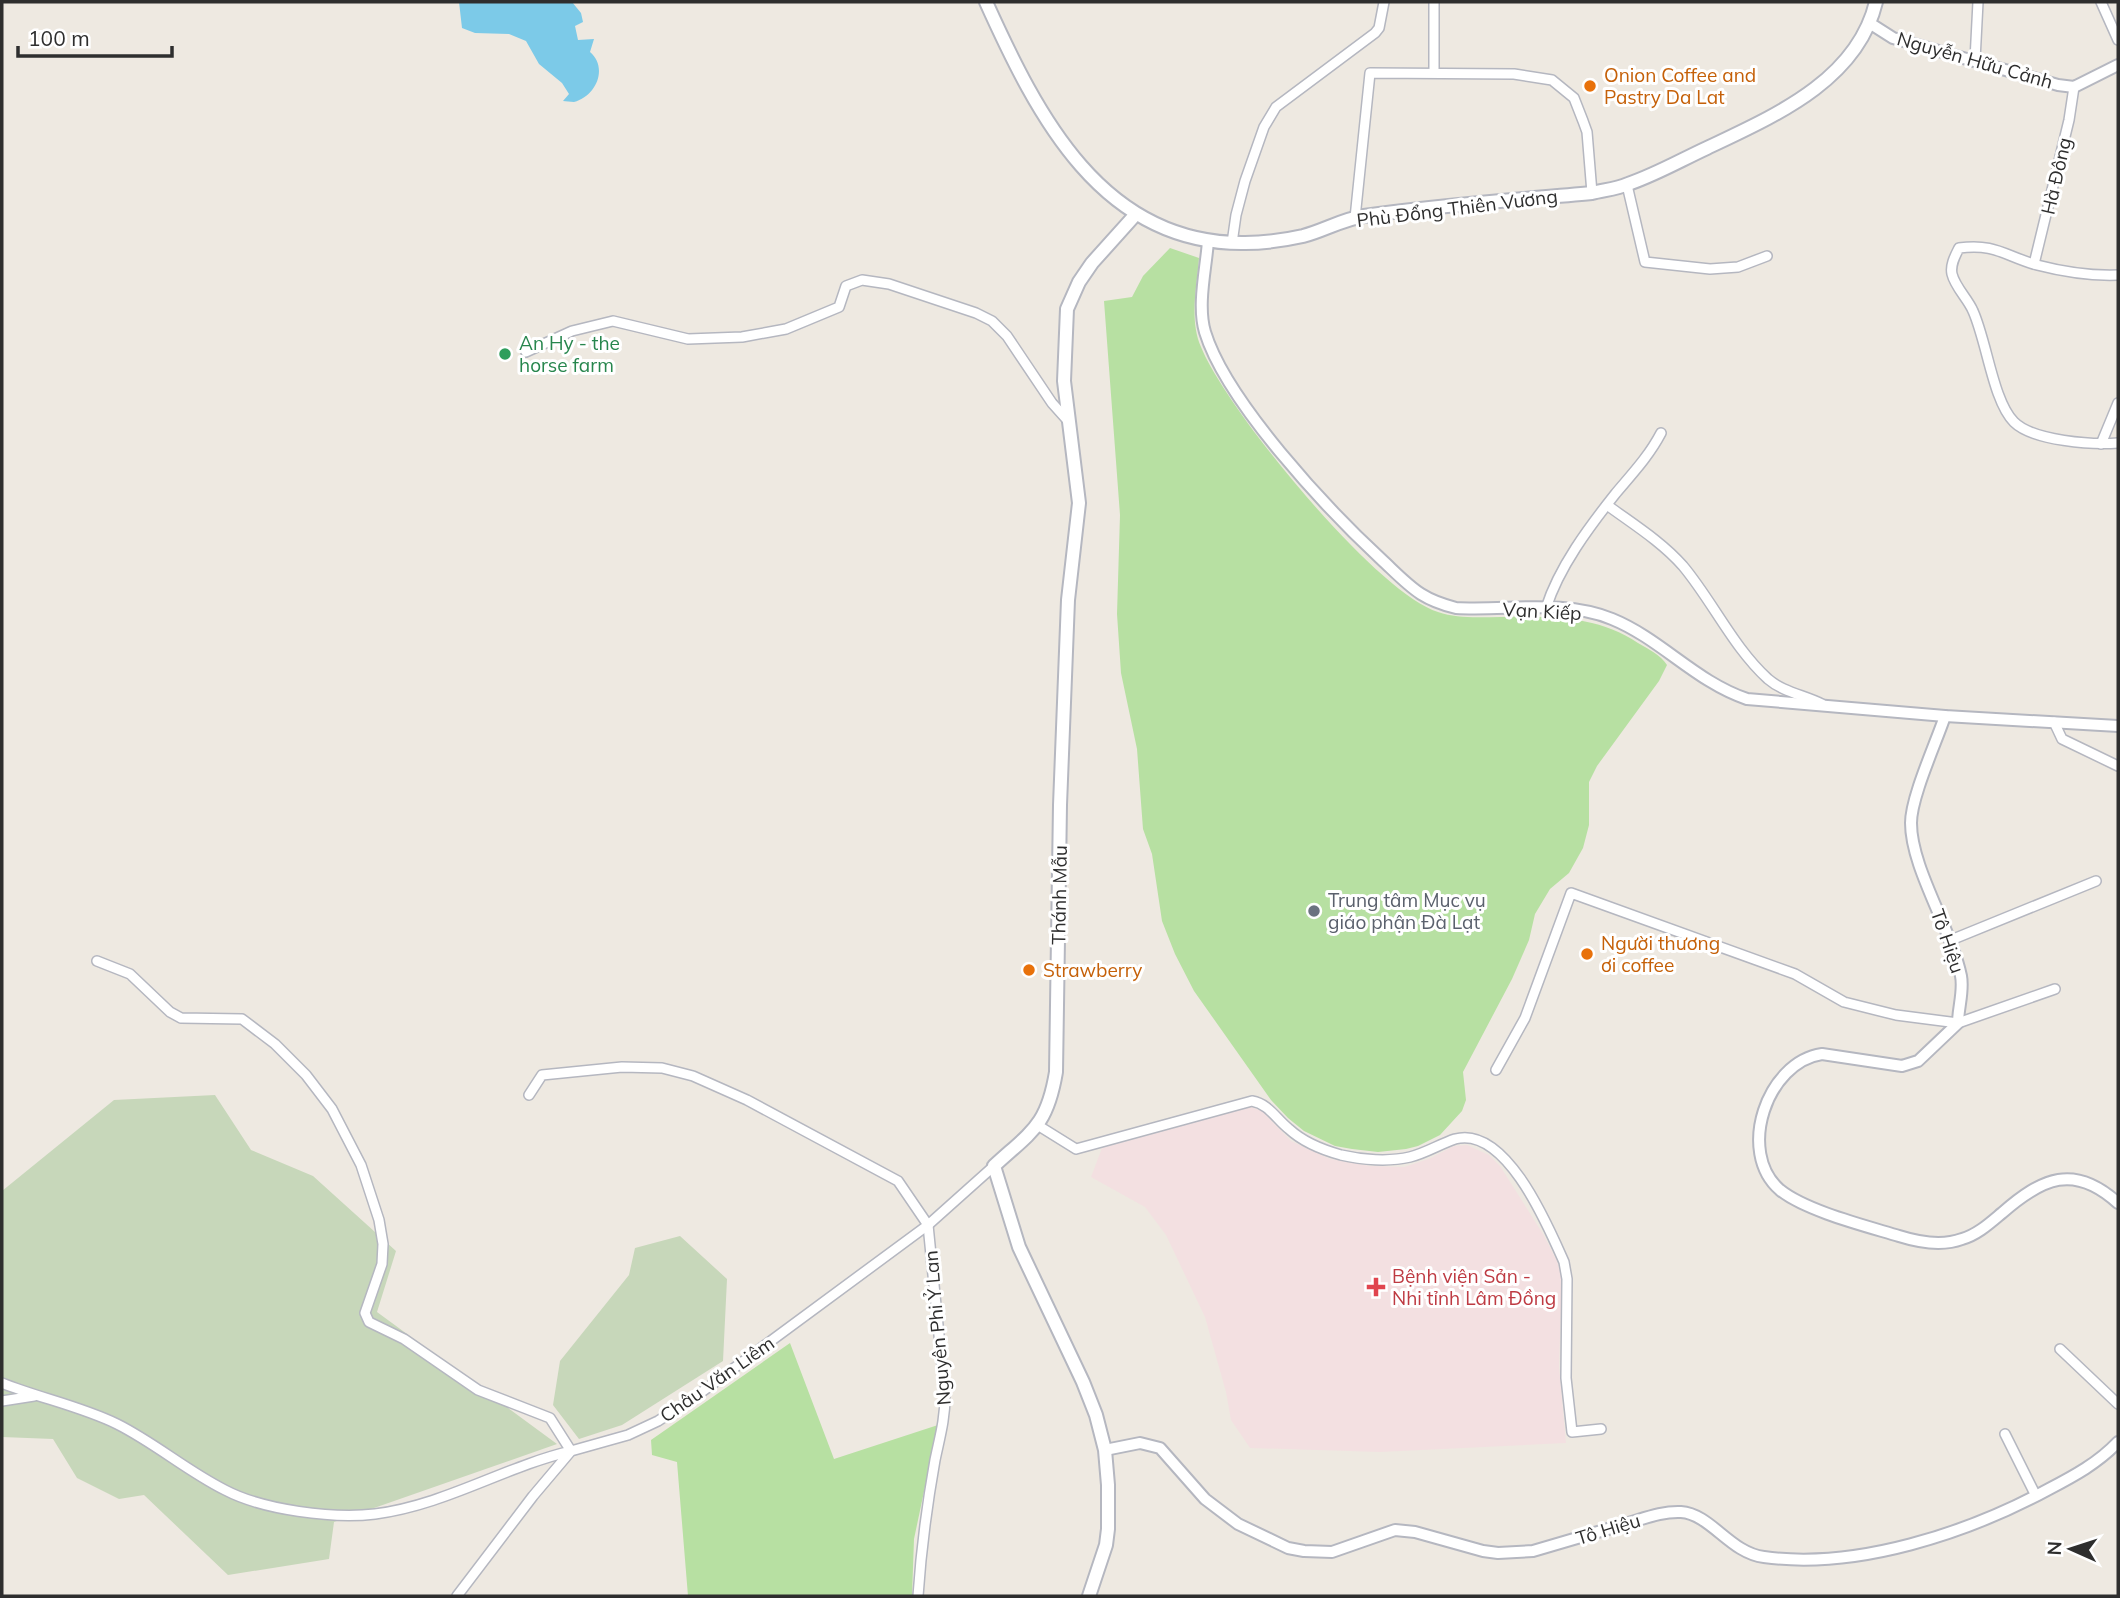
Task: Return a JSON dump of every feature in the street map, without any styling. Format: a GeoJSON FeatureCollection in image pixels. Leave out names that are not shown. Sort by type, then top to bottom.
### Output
{"type":"FeatureCollection","features":[{"type":"Feature","properties":{"kind":"main road","name":"Phù Đổng Thiên Vương"},"geometry":{"type":"LineString","coordinates":[[986,2],[1014,63],[1060,140],[1098,186],[1136,214],[1173,232],[1209,241],[1232,243],[1304,236],[1356,218],[1592,192],[1627,185],[1777,114],[1832,74],[1850,55],[1871,24],[1876,2]]}},
{"type":"Feature","properties":{"kind":"main road","name":"Thánh Mẫu"},"geometry":{"type":"LineString","coordinates":[[994,1166],[1039,1126],[1051,1101],[1056,1072],[1060,818],[1068,600],[1079,503],[1064,358],[1068,309],[1079,282],[1091,263],[1136,214]]}},
{"type":"Feature","properties":{"kind":"main road"},"geometry":{"type":"LineString","coordinates":[[994,1166],[1019,1247],[1083,1382],[1096,1415],[1105,1450],[1108,1529],[1089,1596]]}},
{"type":"Feature","properties":{"kind":"street"},"geometry":{"type":"LineString","coordinates":[[1232,243],[1245,181],[1264,128],[1276,107],[1375,33],[1379,28],[1384,2]]}},
{"type":"Feature","properties":{"kind":"street"},"geometry":{"type":"LineString","coordinates":[[1434,2],[1434,72]]}},
{"type":"Feature","properties":{"kind":"street"},"geometry":{"type":"LineString","coordinates":[[1975,60],[1978,2]]}},
{"type":"Feature","properties":{"kind":"street"},"geometry":{"type":"LineString","coordinates":[[2101,2],[2118,40]]}},
{"type":"Feature","properties":{"kind":"street","name":"Nguyễn Hữu Cảnh"},"geometry":{"type":"LineString","coordinates":[[1871,24],[1893,38],[2058,85],[2074,87],[2118,65]]}},
{"type":"Feature","properties":{"kind":"street"},"geometry":{"type":"LineString","coordinates":[[1356,218],[1370,73],[1514,74],[1552,80],[1574,98],[1587,132],[1592,192]]}},
{"type":"Feature","properties":{"kind":"street","name":"Hà Đông"},"geometry":{"type":"LineString","coordinates":[[2035,264],[2074,87]]}},
{"type":"Feature","properties":{"kind":"street"},"geometry":{"type":"LineString","coordinates":[[1627,185],[1645,262],[1710,270],[1738,267],[1767,256]]}},
{"type":"Feature","properties":{"kind":"street","name":"Vạn Kiếp"},"geometry":{"type":"LineString","coordinates":[[1209,241],[1203,316],[1211,347],[1226,376],[1246,407],[1283,454],[1364,543],[1406,582],[1442,605],[1470,609],[1546,608],[1578,611],[1612,619],[1648,640],[1696,674],[1734,695],[1763,702],[2118,726]]}},
{"type":"Feature","properties":{"kind":"street"},"geometry":{"type":"LineString","coordinates":[[2118,275],[2094,275],[2035,264],[2001,250],[1978,246],[1959,248],[1953,258],[1952,273],[1973,310],[1987,348],[2000,402],[2015,424],[2041,436],[2101,444],[2118,443]]}},
{"type":"Feature","properties":{"kind":"street"},"geometry":{"type":"LineString","coordinates":[[526,352],[572,331],[613,321],[688,339],[742,337],[786,329],[839,307],[846,286],[862,280],[889,284],[976,313],[992,321],[1007,336],[1052,403],[1069,422]]}},
{"type":"Feature","properties":{"kind":"street"},"geometry":{"type":"LineString","coordinates":[[2101,444],[2118,402]]}},
{"type":"Feature","properties":{"kind":"street"},"geometry":{"type":"LineString","coordinates":[[1546,608],[1576,549],[1661,433]]}},
{"type":"Feature","properties":{"kind":"street"},"geometry":{"type":"LineString","coordinates":[[1607,505],[1667,550],[1684,568],[1767,678],[1785,690],[1826,706]]}},
{"type":"Feature","properties":{"kind":"street","name":"Tô Hiệu"},"geometry":{"type":"LineString","coordinates":[[1945,716],[1914,804],[1911,827],[1920,866],[1951,940],[1962,978],[1958,1024]]}},
{"type":"Feature","properties":{"kind":"street"},"geometry":{"type":"LineString","coordinates":[[2054,722],[2068,743],[2118,766]]}},
{"type":"Feature","properties":{"kind":"street"},"geometry":{"type":"LineString","coordinates":[[1951,940],[2096,881]]}},
{"type":"Feature","properties":{"kind":"street"},"geometry":{"type":"LineString","coordinates":[[1496,1070],[1525,1018],[1571,893],[1795,974],[1844,1002],[1958,1024]]}},
{"type":"Feature","properties":{"kind":"street"},"geometry":{"type":"LineString","coordinates":[[97,961],[130,974],[170,1012],[181,1018],[242,1019],[275,1044],[306,1075],[332,1109],[361,1165],[379,1220],[383,1244],[382,1264],[365,1313],[369,1322],[404,1339],[478,1390],[550,1418],[571,1451],[457,1596]]}},
{"type":"Feature","properties":{"kind":"street"},"geometry":{"type":"LineString","coordinates":[[2055,989],[1958,1024],[1931,1051],[1909,1064],[1891,1066],[1855,1058],[1811,1056],[1792,1068],[1772,1092],[1760,1133],[1761,1159],[1774,1184],[1791,1198],[1909,1239],[1942,1243],[1959,1240],[1984,1228],[2019,1198],[2045,1182],[2082,1182],[2105,1192],[2118,1203]]}},
{"type":"Feature","properties":{"kind":"street"},"geometry":{"type":"LineString","coordinates":[[529,1095],[542,1074],[622,1067],[662,1068],[692,1076],[747,1100],[898,1181],[928,1224]]}},
{"type":"Feature","properties":{"kind":"street"},"geometry":{"type":"LineString","coordinates":[[1039,1126],[1076,1149],[1252,1101],[1265,1105],[1297,1136],[1344,1156],[1398,1159],[1457,1139],[1480,1141],[1499,1153],[1513,1167],[1564,1262],[1567,1289],[1566,1378],[1572,1432],[1601,1429]]}},
{"type":"Feature","properties":{"kind":"street","name":"Châu Văn Liêm"},"geometry":{"type":"LineString","coordinates":[[2,1383],[114,1423],[227,1492],[266,1505],[288,1510],[362,1515],[397,1510],[433,1502],[546,1457],[628,1435],[673,1411],[754,1355],[928,1224],[994,1166]]}},
{"type":"Feature","properties":{"kind":"street","name":"Nguyên Phi Ỷ Lan"},"geometry":{"type":"LineString","coordinates":[[918,1596],[921,1552],[933,1472],[945,1417],[928,1224]]}},
{"type":"Feature","properties":{"kind":"street"},"geometry":{"type":"LineString","coordinates":[[2060,1349],[2118,1404]]}},
{"type":"Feature","properties":{"kind":"street"},"geometry":{"type":"LineString","coordinates":[[2,1401],[36,1396]]}},
{"type":"Feature","properties":{"kind":"street"},"geometry":{"type":"LineString","coordinates":[[2005,1434],[2036,1496]]}},
{"type":"Feature","properties":{"kind":"street","name":"Tô Hiệu"},"geometry":{"type":"LineString","coordinates":[[1105,1450],[1140,1443],[1160,1448],[1205,1499],[1237,1524],[1288,1548],[1321,1553],[1345,1549],[1395,1530],[1416,1532],[1483,1551],[1524,1552],[1652,1516],[1681,1512],[1702,1520],[1747,1553],[1764,1557],[1816,1558],[1880,1551],[1951,1532],[2006,1512],[2087,1468],[2118,1442]]}},
{"type":"Feature","properties":{"kind":"shaded area","name":"Bệnh viện Sản - Nhi tỉnh Lâm Đồng"},"geometry":{"type":"Polygon","coordinates":[[[1251,1107],[1262,1111],[1291,1141],[1330,1159],[1370,1166],[1404,1167],[1431,1158],[1454,1146],[1467,1145],[1489,1155],[1500,1166],[1543,1234],[1557,1261],[1562,1279],[1559,1366],[1566,1443],[1380,1452],[1250,1448],[1231,1420],[1205,1317],[1166,1235],[1145,1207],[1091,1177],[1102,1148],[1251,1107]]]}},
{"type":"Feature","properties":{"kind":"green space"},"geometry":{"type":"Polygon","coordinates":[[[1170,248],[1199,258],[1195,325],[1201,347],[1216,375],[1240,412],[1306,496],[1378,571],[1411,598],[1438,612],[1461,617],[1554,617],[1589,622],[1623,634],[1654,652],[1667,665],[1659,681],[1597,766],[1589,782],[1589,825],[1583,848],[1569,873],[1550,889],[1535,914],[1529,940],[1512,979],[1463,1072],[1466,1100],[1462,1111],[1440,1135],[1418,1146],[1378,1152],[1335,1146],[1304,1131],[1288,1118],[1271,1100],[1194,991],[1162,921],[1152,854],[1143,829],[1137,749],[1121,673],[1117,614],[1120,515],[1104,301],[1132,297],[1143,276],[1170,248]]]}},
{"type":"Feature","properties":{"kind":"green space"},"geometry":{"type":"Polygon","coordinates":[[[215,1095],[251,1150],[313,1176],[396,1251],[377,1312],[557,1444],[334,1522],[329,1559],[228,1575],[144,1495],[119,1499],[77,1478],[53,1439],[2,1437],[2,1191],[114,1100],[215,1095]]]}},
{"type":"Feature","properties":{"kind":"green space"},"geometry":{"type":"Polygon","coordinates":[[[680,1236],[727,1279],[723,1361],[622,1425],[579,1439],[553,1405],[560,1361],[629,1275],[635,1248],[680,1236]]]}},
{"type":"Feature","properties":{"kind":"green space"},"geometry":{"type":"Polygon","coordinates":[[[790,1343],[834,1459],[938,1425],[914,1539],[912,1596],[688,1596],[677,1462],[652,1455],[651,1440],[790,1343]]]}},
{"type":"Feature","properties":{"kind":"water"},"geometry":{"type":"Polygon","coordinates":[[[459,2],[572,2],[581,13],[583,22],[575,26],[578,40],[594,39],[590,52],[598,65],[599,73],[594,87],[582,99],[574,102],[563,101],[569,94],[562,83],[539,64],[526,41],[509,34],[475,33],[462,28],[459,2]]]}},
{"type":"Feature","properties":{"kind":"place","name":"Onion Coffee and Pastry Da Lat"},"geometry":{"type":"Point","coordinates":[1590,86]}},
{"type":"Feature","properties":{"kind":"place","name":"An Hy - the horse farm"},"geometry":{"type":"Point","coordinates":[505,354]}},
{"type":"Feature","properties":{"kind":"place","name":"Trung tâm Mục vụ giáo phận Đà Lạt"},"geometry":{"type":"Point","coordinates":[1314,911]}},
{"type":"Feature","properties":{"kind":"place","name":"Người thương ơi coffee"},"geometry":{"type":"Point","coordinates":[1587,954]}},
{"type":"Feature","properties":{"kind":"place","name":"Strawberry"},"geometry":{"type":"Point","coordinates":[1029,970]}},
{"type":"Feature","properties":{"kind":"place","name":"Bệnh viện Sản - Nhi tỉnh Lâm Đồng"},"geometry":{"type":"Point","coordinates":[1376,1287]}}]}
